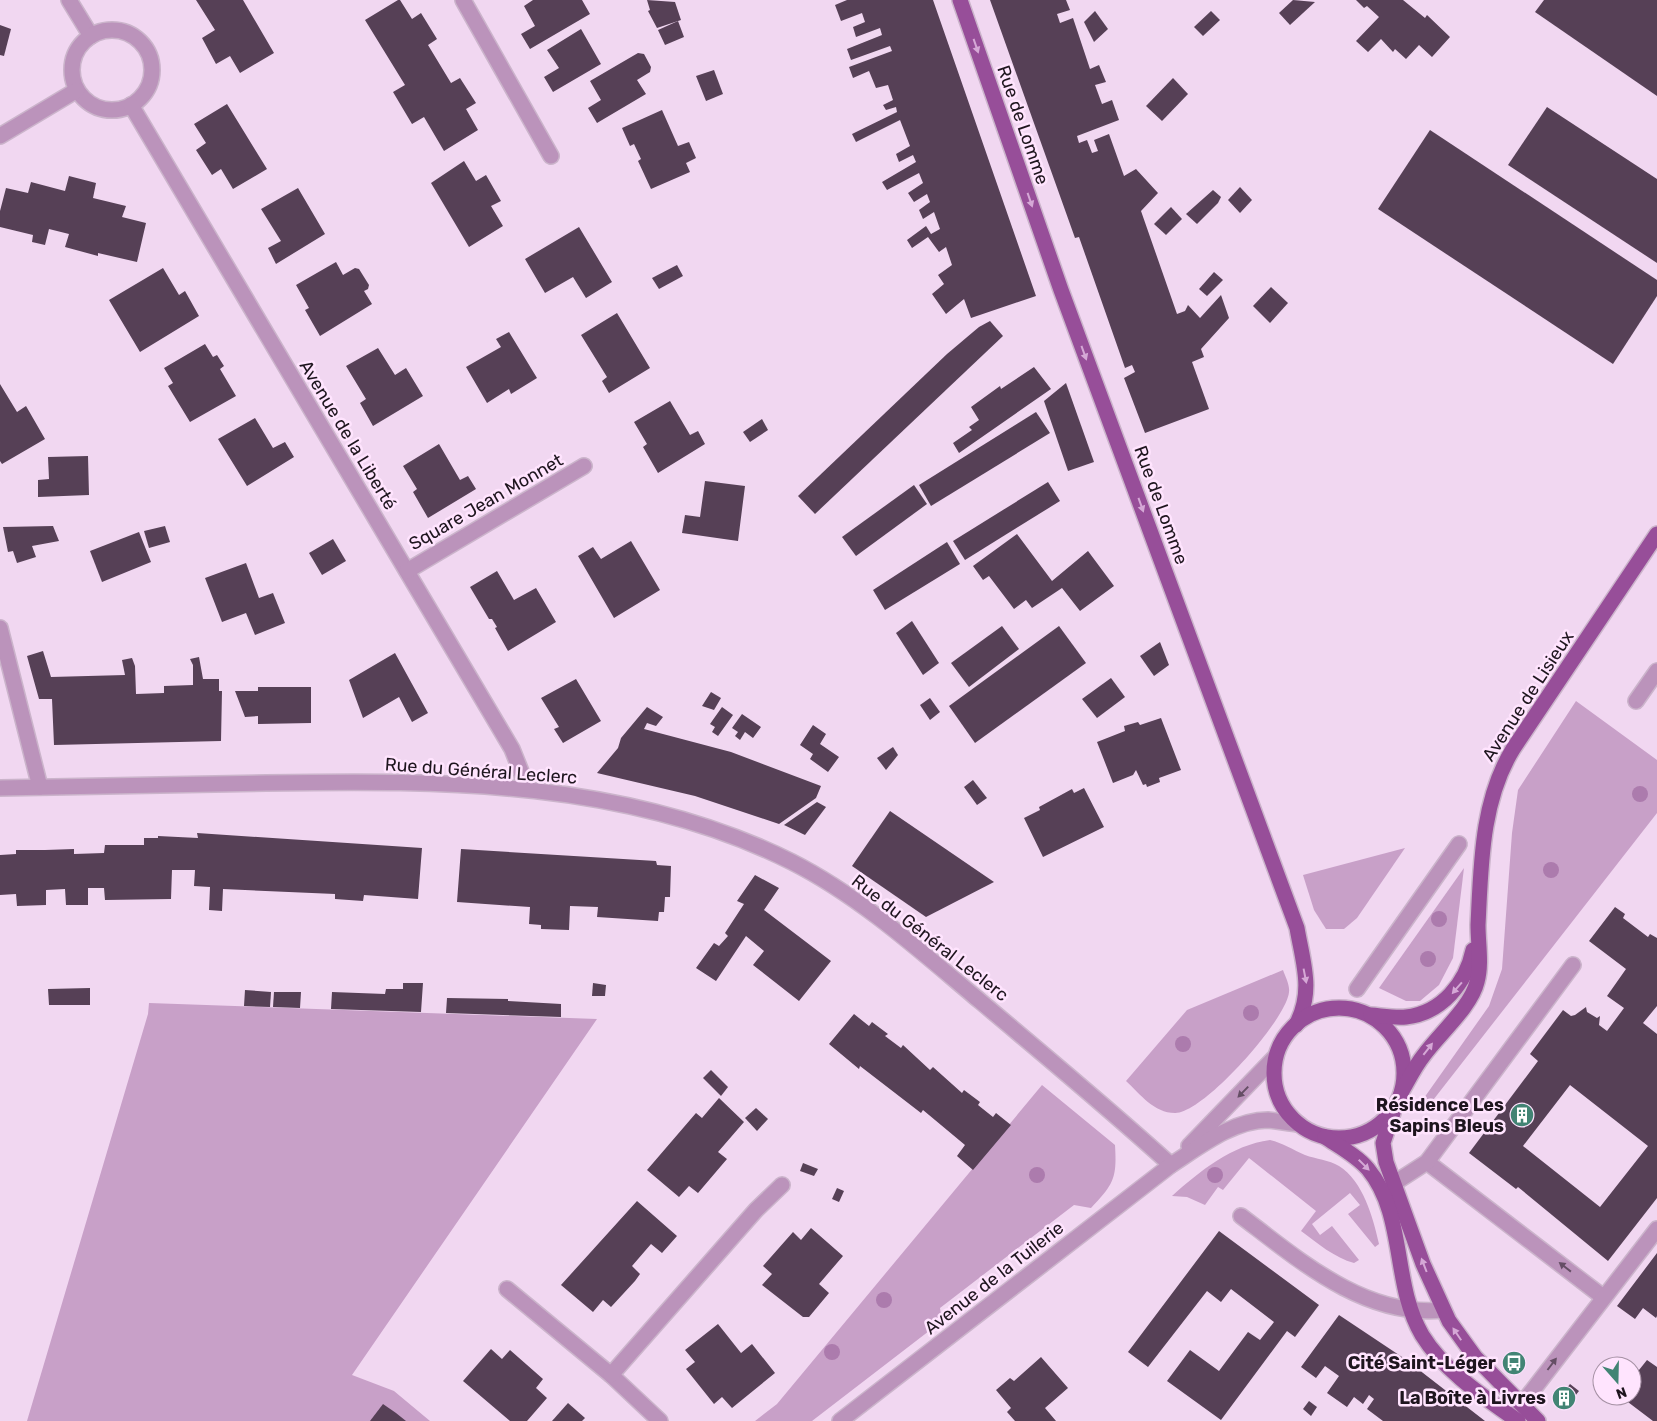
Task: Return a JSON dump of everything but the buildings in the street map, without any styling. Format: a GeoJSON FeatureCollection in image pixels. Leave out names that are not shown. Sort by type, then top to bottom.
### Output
{"type":"FeatureCollection","features":[{"type":"Feature","properties":{"kind":"main road","name":"Rue de Lomme"},"geometry":{"type":"LineString","coordinates":[[960,0],[1061,290],[1297,928],[1307,988],[1305,1004],[1296,1025]]}},
{"type":"Feature","properties":{"kind":"main road","name":"Avenue de Lisieux"},"geometry":{"type":"LineString","coordinates":[[1402,1091],[1424,1055],[1473,993],[1479,970],[1478,926],[1486,826],[1497,778],[1513,749],[1657,534]]}},
{"type":"Feature","properties":{"kind":"main road","name":"Avenue de Lisieux"},"geometry":{"type":"LineString","coordinates":[[1368,1015],[1414,1016],[1427,1011],[1447,999],[1466,974],[1478,926]]}},
{"type":"Feature","properties":{"kind":"main road"},"geometry":{"type":"LineString","coordinates":[[1517,1414],[1471,1352],[1443,1310],[1393,1184],[1384,1143],[1394,1109],[1402,1091],[1404,1071],[1397,1042],[1385,1026],[1368,1015],[1350,1009],[1331,1009],[1312,1014],[1296,1025],[1284,1039],[1276,1056],[1274,1075],[1278,1094],[1286,1110],[1299,1124],[1324,1137],[1360,1161],[1380,1187],[1393,1227],[1403,1287],[1411,1310],[1422,1334],[1445,1364],[1517,1414],[1538,1421]]}},
{"type":"Feature","properties":{"kind":"main road"},"geometry":{"type":"LineString","coordinates":[[1324,1137],[1344,1138],[1363,1134],[1380,1123],[1394,1109]]}},
{"type":"Feature","properties":{"kind":"street"},"geometry":{"type":"LineString","coordinates":[[69,0],[90,36]]}},
{"type":"Feature","properties":{"kind":"street"},"geometry":{"type":"LineString","coordinates":[[463,0],[551,156]]}},
{"type":"Feature","properties":{"kind":"street"},"geometry":{"type":"LineString","coordinates":[[112,30],[134,37],[143,45],[149,55],[151,78],[147,89],[131,105],[111,110],[101,109],[84,98],[77,90],[73,79],[72,67],[75,55],[90,36],[112,30]]}},
{"type":"Feature","properties":{"kind":"street"},"geometry":{"type":"LineString","coordinates":[[0,136],[77,90]]}},
{"type":"Feature","properties":{"kind":"street","name":"Avenue de la Liberté"},"geometry":{"type":"LineString","coordinates":[[131,105],[512,749],[522,774],[524,789]]}},
{"type":"Feature","properties":{"kind":"street","name":"Square Jean Monnet"},"geometry":{"type":"LineString","coordinates":[[407,571],[584,466]]}},
{"type":"Feature","properties":{"kind":"street"},"geometry":{"type":"LineString","coordinates":[[0,628],[40,787]]}},
{"type":"Feature","properties":{"kind":"street"},"geometry":{"type":"LineString","coordinates":[[1636,701],[1657,671]]}},
{"type":"Feature","properties":{"kind":"street","name":"Rue du Général Leclerc"},"geometry":{"type":"LineString","coordinates":[[0,788],[396,782],[524,789],[573,794],[665,814],[740,840],[810,872],[891,928],[1058,1067],[1171,1166]]}},
{"type":"Feature","properties":{"kind":"street"},"geometry":{"type":"LineString","coordinates":[[1357,990],[1459,844]]}},
{"type":"Feature","properties":{"kind":"street"},"geometry":{"type":"LineString","coordinates":[[1393,1184],[1427,1162],[1573,965]]}},
{"type":"Feature","properties":{"kind":"street","name":"Avenue de la Tuilerie"},"geometry":{"type":"LineString","coordinates":[[1171,1166],[1276,1056]]}},
{"type":"Feature","properties":{"kind":"street","name":"Avenue de la Tuilerie"},"geometry":{"type":"LineString","coordinates":[[840,1421],[1171,1166],[1224,1133],[1252,1122],[1267,1120],[1299,1124]]}},
{"type":"Feature","properties":{"kind":"street"},"geometry":{"type":"LineString","coordinates":[[1427,1162],[1603,1297]]}},
{"type":"Feature","properties":{"kind":"street"},"geometry":{"type":"LineString","coordinates":[[611,1375],[756,1210],[782,1184]]}},
{"type":"Feature","properties":{"kind":"street"},"geometry":{"type":"LineString","coordinates":[[1241,1216],[1310,1267],[1353,1292],[1411,1310],[1443,1310]]}},
{"type":"Feature","properties":{"kind":"street"},"geometry":{"type":"LineString","coordinates":[[1517,1414],[1603,1297],[1657,1229]]}},
{"type":"Feature","properties":{"kind":"street"},"geometry":{"type":"LineString","coordinates":[[507,1289],[611,1375],[660,1421]]}},
{"type":"Feature","properties":{"kind":"shaded area"},"geometry":{"type":"Polygon","coordinates":[[[1576,701],[1657,760],[1657,813],[1423,1113],[1424,1098],[1489,1006],[1502,969],[1512,833],[1518,790],[1576,701]]]}},
{"type":"Feature","properties":{"kind":"shaded area"},"geometry":{"type":"Polygon","coordinates":[[[1405,848],[1357,918],[1344,929],[1326,929],[1314,910],[1303,875],[1405,848]]]}},
{"type":"Feature","properties":{"kind":"shaded area"},"geometry":{"type":"Polygon","coordinates":[[[1464,868],[1453,958],[1439,985],[1420,1001],[1406,1001],[1379,988],[1464,868]]]}},
{"type":"Feature","properties":{"kind":"shaded area"},"geometry":{"type":"Polygon","coordinates":[[[1283,970],[1289,989],[1285,1005],[1242,1063],[1204,1098],[1188,1109],[1175,1113],[1167,1112],[1148,1102],[1126,1081],[1187,1010],[1283,970]]]}},
{"type":"Feature","properties":{"kind":"shaded area"},"geometry":{"type":"Polygon","coordinates":[[[149,1003],[597,1019],[352,1375],[394,1391],[430,1421],[27,1421],[148,1014],[149,1003]]]}},
{"type":"Feature","properties":{"kind":"shaded area"},"geometry":{"type":"Polygon","coordinates":[[[1042,1085],[1115,1145],[1114,1173],[1105,1193],[1091,1208],[1074,1205],[940,1308],[942,1321],[812,1421],[755,1421],[777,1404],[1042,1085]]]}},
{"type":"Feature","properties":{"kind":"shaded area"},"geometry":{"type":"Polygon","coordinates":[[[1270,1140],[1305,1155],[1335,1164],[1347,1173],[1355,1181],[1366,1200],[1379,1244],[1375,1247],[1348,1214],[1360,1205],[1350,1193],[1312,1224],[1320,1235],[1332,1226],[1359,1260],[1354,1263],[1347,1261],[1326,1250],[1301,1231],[1316,1211],[1249,1158],[1223,1190],[1218,1187],[1205,1205],[1187,1197],[1172,1196],[1217,1160],[1243,1147],[1270,1140]]]}},
{"type":"Feature","properties":{"kind":"place","name":"Résidence Les Sapins Bleus"},"geometry":{"type":"Point","coordinates":[1522,1115]}},
{"type":"Feature","properties":{"kind":"place","name":"Cité Saint-Léger"},"geometry":{"type":"Point","coordinates":[1514,1363]}},
{"type":"Feature","properties":{"kind":"place","name":"La Boîte à Livres"},"geometry":{"type":"Point","coordinates":[1564,1398]}}]}
